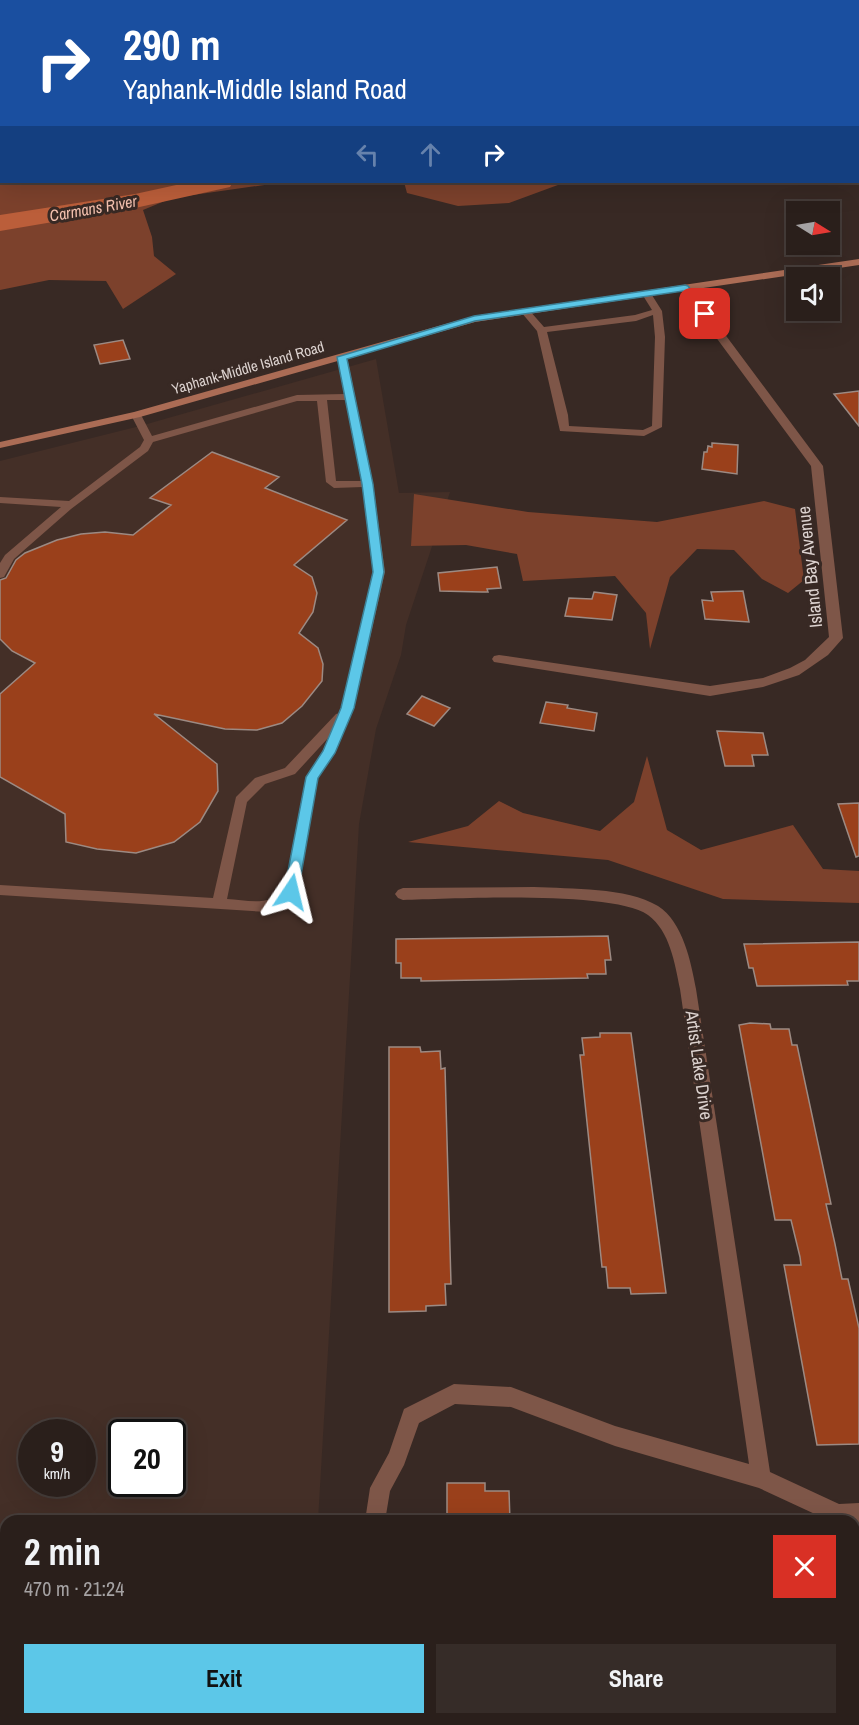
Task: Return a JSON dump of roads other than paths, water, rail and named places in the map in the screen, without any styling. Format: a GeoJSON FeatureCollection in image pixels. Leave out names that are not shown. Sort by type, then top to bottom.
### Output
{"type":"FeatureCollection","features":[{"type":"Feature","properties":{"kind":"main road","name":"Yaphank-Middle Island Road"},"geometry":{"type":"LineString","coordinates":[[0,445],[136,415],[474,319],[859,262]]}},
{"type":"Feature","properties":{"kind":"street","name":"Island Bay Avenue"},"geometry":{"type":"LineString","coordinates":[[499,659],[710,692],[780,678],[803,669],[828,648],[836,638],[817,466],[685,288]]}},
{"type":"Feature","properties":{"kind":"street","name":"Artist Lake Drive"},"geometry":{"type":"LineString","coordinates":[[403,894],[566,894],[619,899],[652,910],[671,928],[688,989],[761,1478]]}},
{"type":"Feature","properties":{"kind":"street"},"geometry":{"type":"LineString","coordinates":[[376,1515],[380,1488],[397,1458],[411,1416],[454,1394],[511,1397],[615,1436],[761,1478],[835,1515]]}},
{"type":"Feature","properties":{"kind":"lane"},"geometry":{"type":"LineString","coordinates":[[526,312],[542,330],[563,415],[564,429],[644,433],[657,427],[660,337],[657,311],[647,294]]}},
{"type":"Feature","properties":{"kind":"lane"},"geometry":{"type":"LineString","coordinates":[[542,330],[636,318],[657,311]]}},
{"type":"Feature","properties":{"kind":"lane"},"geometry":{"type":"LineString","coordinates":[[0,890],[267,908],[285,899],[291,892],[312,777],[328,753],[348,708],[379,572],[368,484],[342,357]]}},
{"type":"Feature","properties":{"kind":"lane"},"geometry":{"type":"LineString","coordinates":[[0,574],[9,557],[71,504],[144,448],[149,440],[297,398],[351,397]]}},
{"type":"Feature","properties":{"kind":"lane"},"geometry":{"type":"LineString","coordinates":[[322,398],[331,482],[334,485],[368,484]]}},
{"type":"Feature","properties":{"kind":"lane"},"geometry":{"type":"LineString","coordinates":[[136,415],[149,440]]}},
{"type":"Feature","properties":{"kind":"lane"},"geometry":{"type":"LineString","coordinates":[[0,500],[71,504]]}},
{"type":"Feature","properties":{"kind":"lane"},"geometry":{"type":"LineString","coordinates":[[219,904],[241,800],[260,781],[290,771],[348,708]]}},
{"type":"Feature","properties":{"kind":"waterway","name":"Carmans River"},"geometry":{"type":"LineString","coordinates":[[0,223],[135,201],[216,183]]}}]}
